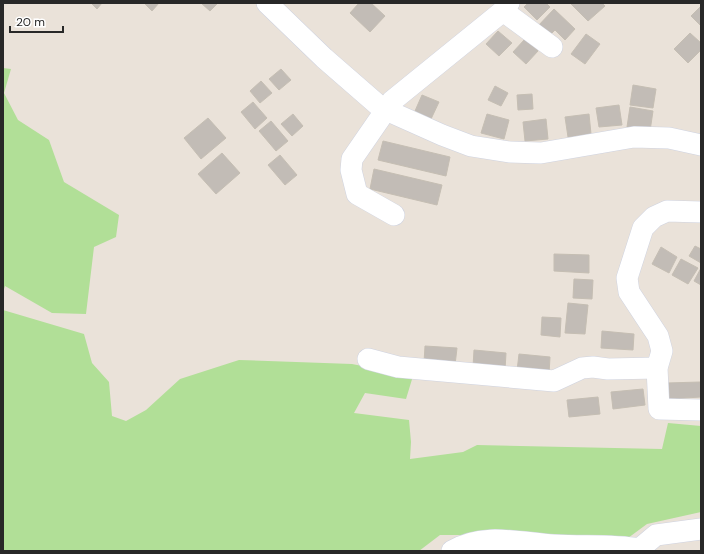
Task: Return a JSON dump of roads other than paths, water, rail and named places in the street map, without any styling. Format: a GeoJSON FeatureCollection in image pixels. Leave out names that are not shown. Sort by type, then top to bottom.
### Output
{"type":"FeatureCollection","features":[{"type":"Feature","properties":{"kind":"street"},"geometry":{"type":"LineString","coordinates":[[267,3],[324,58],[378,106],[442,135],[471,146],[509,152],[541,153],[634,137],[669,138],[701,145]]}},
{"type":"Feature","properties":{"kind":"street"},"geometry":{"type":"LineString","coordinates":[[394,215],[357,194],[351,170],[352,159],[392,101],[506,7],[552,47]]}},
{"type":"Feature","properties":{"kind":"street"},"geometry":{"type":"LineString","coordinates":[[701,212],[667,211],[654,217],[643,228],[627,278],[628,292],[658,336],[662,351],[657,368],[659,409],[701,410]]}},
{"type":"Feature","properties":{"kind":"street"},"geometry":{"type":"LineString","coordinates":[[368,359],[398,367],[554,381],[582,368],[657,368]]}},
{"type":"Feature","properties":{"kind":"street"},"geometry":{"type":"LineString","coordinates":[[452,551],[458,547],[482,541],[512,540],[554,545],[621,545],[638,550],[656,535],[701,529]]}}]}
